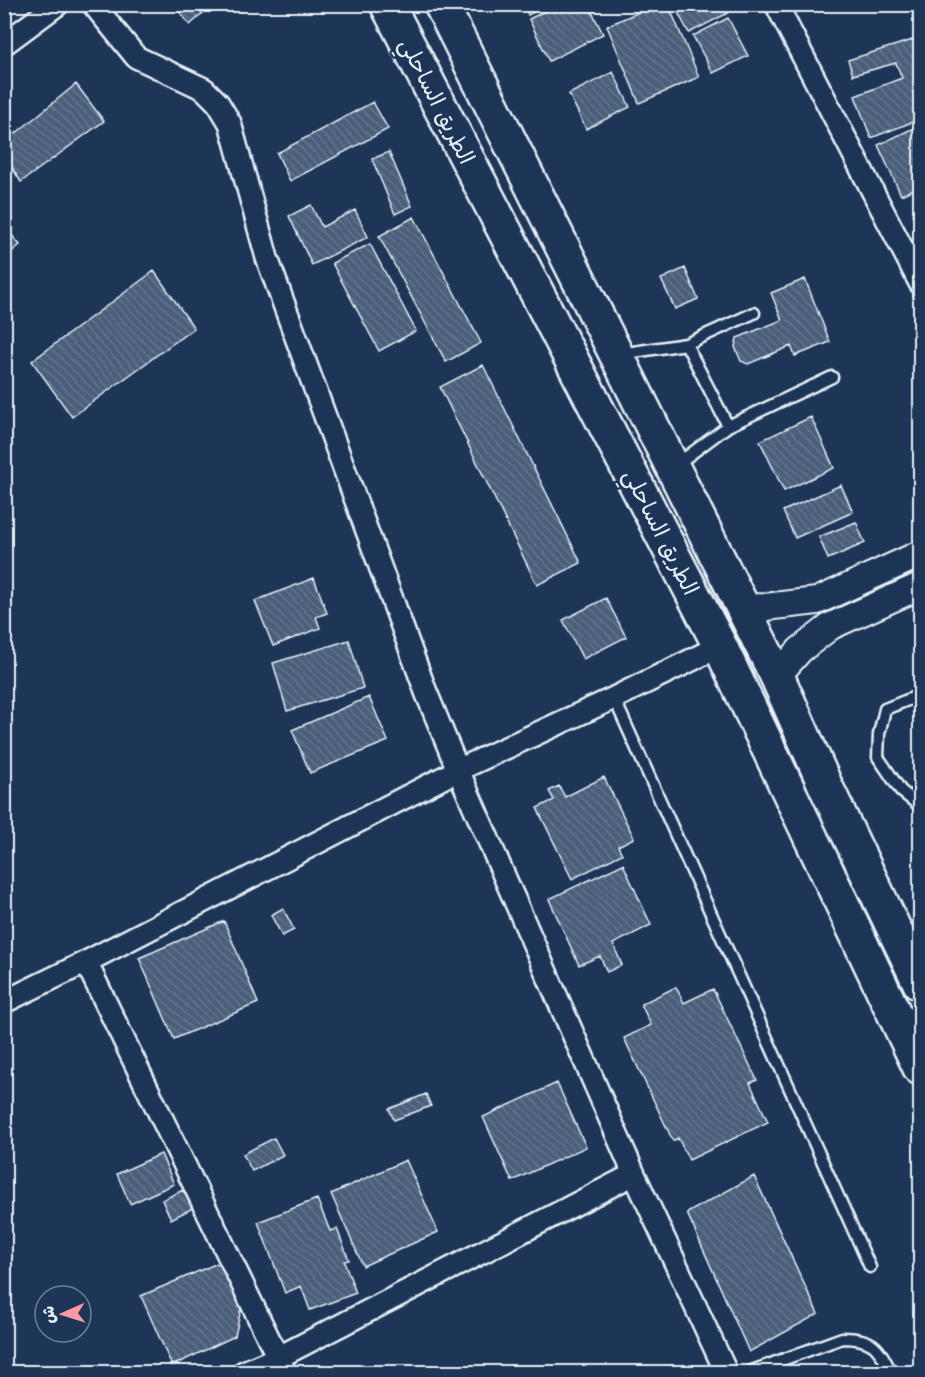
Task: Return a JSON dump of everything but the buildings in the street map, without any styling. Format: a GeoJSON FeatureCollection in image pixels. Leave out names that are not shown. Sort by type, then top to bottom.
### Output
{"type":"FeatureCollection","features":[{"type":"Feature","properties":{"kind":"highway","name":"الطريق الساحلي"},"geometry":{"type":"LineString","coordinates":[[387,4],[720,646],[921,1068]]}},
{"type":"Feature","properties":{"kind":"highway","name":"الطريق الساحلي"},"geometry":{"type":"LineString","coordinates":[[441,4],[777,676],[826,787],[921,983]]}},
{"type":"Feature","properties":{"kind":"street"},"geometry":{"type":"LineString","coordinates":[[4,44],[58,4]]}},
{"type":"Feature","properties":{"kind":"street"},"geometry":{"type":"LineString","coordinates":[[93,4],[136,57],[204,89],[218,103],[230,123],[267,258],[426,692],[634,1174],[726,1372]]}},
{"type":"Feature","properties":{"kind":"street"},"geometry":{"type":"LineString","coordinates":[[776,4],[921,283]]}},
{"type":"Feature","properties":{"kind":"street"},"geometry":{"type":"LineString","coordinates":[[743,608],[817,601],[921,554]]}},
{"type":"Feature","properties":{"kind":"street"},"geometry":{"type":"LineString","coordinates":[[777,676],[800,651],[831,626],[921,586]]}},
{"type":"Feature","properties":{"kind":"street"},"geometry":{"type":"LineString","coordinates":[[817,601],[831,626]]}},
{"type":"Feature","properties":{"kind":"street"},"geometry":{"type":"LineString","coordinates":[[4,1002],[458,770],[720,646]]}},
{"type":"Feature","properties":{"kind":"street"},"geometry":{"type":"LineString","coordinates":[[86,962],[282,1365]]}},
{"type":"Feature","properties":{"kind":"street"},"geometry":{"type":"LineString","coordinates":[[244,1372],[282,1365],[634,1174]]}},
{"type":"Feature","properties":{"kind":"lane"},"geometry":{"type":"LineString","coordinates":[[616,354],[686,344],[754,313]]}},
{"type":"Feature","properties":{"kind":"lane"},"geometry":{"type":"LineString","coordinates":[[686,344],[728,426]]}},
{"type":"Feature","properties":{"kind":"lane"},"geometry":{"type":"LineString","coordinates":[[673,468],[728,426],[832,377]]}},
{"type":"Feature","properties":{"kind":"lane"},"geometry":{"type":"LineString","coordinates":[[921,695],[885,709],[879,734],[878,757],[901,791],[921,806]]}},
{"type":"Feature","properties":{"kind":"lane"},"geometry":{"type":"LineString","coordinates":[[614,698],[870,1267]]}},
{"type":"Feature","properties":{"kind":"lane"},"geometry":{"type":"LineString","coordinates":[[749,1372],[842,1338],[858,1338],[871,1343],[881,1352],[891,1372]]}}]}
